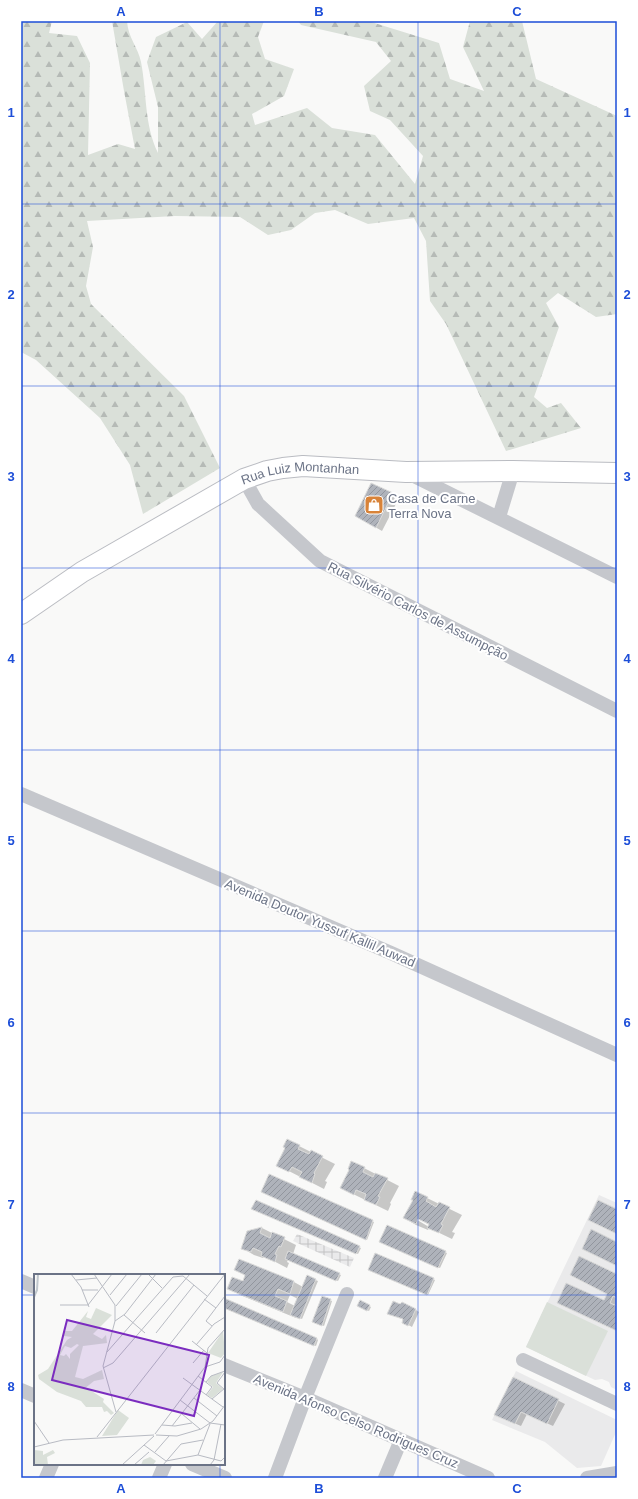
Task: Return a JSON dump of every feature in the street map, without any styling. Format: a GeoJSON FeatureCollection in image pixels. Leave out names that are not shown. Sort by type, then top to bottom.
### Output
{"type":"FeatureCollection","features":[{"type":"Feature","properties":{"kind":"street","name":"Rua Luiz Montanhan"},"geometry":{"type":"LineString","coordinates":[[21,614],[82,572],[244,479],[267,471],[303,466],[406,472],[513,471],[617,473]]}},
{"type":"Feature","properties":{"kind":"street"},"geometry":{"type":"LineString","coordinates":[[499,517],[513,471]]}},
{"type":"Feature","properties":{"kind":"street"},"geometry":{"type":"LineString","coordinates":[[406,472],[617,577]]}},
{"type":"Feature","properties":{"kind":"street","name":"Rua Silvério Carlos de Assumpção"},"geometry":{"type":"LineString","coordinates":[[244,479],[258,504],[320,561],[617,711]]}},
{"type":"Feature","properties":{"kind":"street","name":"Avenida Doutor Yussuf Kallil Auwad"},"geometry":{"type":"LineString","coordinates":[[21,794],[391,953],[617,1055]]}},
{"type":"Feature","properties":{"kind":"street"},"geometry":{"type":"LineString","coordinates":[[21,1281],[34,1287]]}},
{"type":"Feature","properties":{"kind":"street"},"geometry":{"type":"LineString","coordinates":[[275,1478],[305,1398],[347,1294]]}},
{"type":"Feature","properties":{"kind":"street"},"geometry":{"type":"LineString","coordinates":[[523,1360],[617,1404]]}},
{"type":"Feature","properties":{"kind":"street","name":"Avenida Afonso Celso Rodrigues Cruz"},"geometry":{"type":"LineString","coordinates":[[225,1365],[305,1398],[488,1478]]}},
{"type":"Feature","properties":{"kind":"street"},"geometry":{"type":"LineString","coordinates":[[21,1390],[34,1396]]}},
{"type":"Feature","properties":{"kind":"street"},"geometry":{"type":"LineString","coordinates":[[385,1478],[401,1440]]}},
{"type":"Feature","properties":{"kind":"street"},"geometry":{"type":"LineString","coordinates":[[46,1478],[52,1465]]}},
{"type":"Feature","properties":{"kind":"street"},"geometry":{"type":"LineString","coordinates":[[159,1478],[165,1465]]}},
{"type":"Feature","properties":{"kind":"street"},"geometry":{"type":"LineString","coordinates":[[194,1465],[224,1478]]}},
{"type":"Feature","properties":{"kind":"street"},"geometry":{"type":"LineString","coordinates":[[587,1478],[617,1473]]}},
{"type":"Feature","properties":{"kind":"shaded area"},"geometry":{"type":"Polygon","coordinates":[[[599,1195],[617,1203],[617,1390],[611,1387],[609,1382],[602,1379],[595,1380],[526,1347],[599,1195]]]}},
{"type":"Feature","properties":{"kind":"shaded area"},"geometry":{"type":"Polygon","coordinates":[[[297,1234],[354,1258],[350,1267],[293,1241],[297,1234]]]}},
{"type":"Feature","properties":{"kind":"shaded area"},"geometry":{"type":"Polygon","coordinates":[[[516,1371],[617,1420],[617,1430],[601,1466],[577,1468],[545,1442],[492,1420],[516,1371]]]}},
{"type":"Feature","properties":{"kind":"green space"},"geometry":{"type":"Polygon","coordinates":[[[21,21],[52,21],[49,33],[77,36],[90,63],[88,155],[118,144],[135,149],[112,21],[127,21],[129,32],[140,57],[150,131],[158,153],[158,107],[147,62],[156,37],[187,22],[202,39],[218,21],[264,21],[258,37],[265,59],[294,69],[284,96],[252,114],[255,125],[307,108],[332,128],[375,135],[415,184],[423,156],[390,120],[370,111],[364,86],[391,61],[376,42],[301,25],[298,21],[368,21],[439,43],[450,79],[484,91],[463,47],[470,21],[522,21],[536,79],[617,116],[617,314],[596,317],[558,293],[546,303],[559,327],[534,397],[547,408],[561,403],[581,428],[506,451],[446,324],[430,301],[426,241],[414,218],[368,224],[335,210],[315,213],[291,230],[268,235],[240,217],[175,216],[87,221],[93,247],[86,286],[91,304],[184,396],[220,468],[143,514],[130,465],[100,418],[36,360],[21,352],[21,21]]]}},
{"type":"Feature","properties":{"kind":"green space"},"geometry":{"type":"Polygon","coordinates":[[[547,1302],[608,1331],[586,1376],[526,1347],[547,1302]]]}},
{"type":"Feature","properties":{"kind":"building","name":"Casa de Carne Terra Nova"},"geometry":{"type":"Polygon","coordinates":[[[371,483],[393,493],[376,528],[355,516],[371,483]]]}},
{"type":"Feature","properties":{"kind":"building"},"geometry":{"type":"Polygon","coordinates":[[[287,1139],[300,1145],[298,1149],[309,1154],[311,1150],[323,1156],[314,1173],[312,1183],[299,1177],[302,1172],[292,1167],[289,1172],[276,1166],[285,1148],[283,1147],[287,1139]]]}},
{"type":"Feature","properties":{"kind":"building"},"geometry":{"type":"Polygon","coordinates":[[[351,1161],[365,1167],[363,1172],[373,1177],[375,1173],[388,1178],[378,1196],[380,1197],[376,1205],[364,1200],[366,1194],[356,1190],[354,1195],[340,1188],[349,1170],[351,1161]]]}},
{"type":"Feature","properties":{"kind":"building"},"geometry":{"type":"Polygon","coordinates":[[[269,1174],[373,1220],[366,1240],[261,1192],[269,1174]]]}},
{"type":"Feature","properties":{"kind":"building"},"geometry":{"type":"Polygon","coordinates":[[[415,1191],[428,1197],[426,1201],[436,1207],[439,1202],[450,1207],[441,1224],[443,1225],[439,1233],[427,1228],[429,1224],[418,1219],[416,1224],[403,1218],[413,1200],[411,1200],[415,1191]]]}},
{"type":"Feature","properties":{"kind":"building"},"geometry":{"type":"Polygon","coordinates":[[[256,1200],[360,1246],[356,1254],[251,1209],[256,1200]]]}},
{"type":"Feature","properties":{"kind":"building"},"geometry":{"type":"Polygon","coordinates":[[[598,1200],[617,1209],[617,1234],[588,1220],[598,1200]]]}},
{"type":"Feature","properties":{"kind":"building"},"geometry":{"type":"Polygon","coordinates":[[[387,1225],[446,1251],[438,1268],[379,1242],[387,1225]]]}},
{"type":"Feature","properties":{"kind":"building"},"geometry":{"type":"Polygon","coordinates":[[[262,1227],[260,1233],[270,1238],[272,1232],[285,1237],[281,1247],[279,1246],[275,1254],[277,1255],[275,1262],[261,1256],[262,1252],[253,1248],[251,1252],[241,1249],[247,1231],[262,1227]]]}},
{"type":"Feature","properties":{"kind":"building"},"geometry":{"type":"Polygon","coordinates":[[[591,1229],[617,1242],[617,1266],[582,1249],[591,1229]]]}},
{"type":"Feature","properties":{"kind":"building"},"geometry":{"type":"Polygon","coordinates":[[[288,1251],[340,1273],[336,1281],[285,1259],[288,1251]]]}},
{"type":"Feature","properties":{"kind":"building"},"geometry":{"type":"Polygon","coordinates":[[[375,1253],[434,1278],[427,1295],[368,1270],[375,1253]]]}},
{"type":"Feature","properties":{"kind":"building"},"geometry":{"type":"Polygon","coordinates":[[[579,1256],[617,1274],[617,1298],[613,1296],[610,1303],[617,1306],[617,1331],[557,1303],[566,1283],[604,1300],[607,1294],[570,1275],[579,1256]]]}},
{"type":"Feature","properties":{"kind":"building"},"geometry":{"type":"Polygon","coordinates":[[[239,1259],[294,1281],[290,1294],[278,1289],[275,1296],[287,1301],[283,1312],[227,1289],[232,1277],[243,1281],[245,1275],[234,1270],[239,1259]]]}},
{"type":"Feature","properties":{"kind":"building"},"geometry":{"type":"Polygon","coordinates":[[[307,1275],[316,1279],[300,1319],[290,1315],[307,1275]]]}},
{"type":"Feature","properties":{"kind":"building"},"geometry":{"type":"Polygon","coordinates":[[[322,1296],[331,1299],[322,1326],[312,1322],[322,1296]]]}},
{"type":"Feature","properties":{"kind":"building"},"geometry":{"type":"Polygon","coordinates":[[[225,1298],[317,1338],[314,1346],[225,1308],[225,1298]]]}},
{"type":"Feature","properties":{"kind":"building"},"geometry":{"type":"Polygon","coordinates":[[[360,1300],[370,1305],[367,1311],[357,1306],[360,1300]]]}},
{"type":"Feature","properties":{"kind":"building"},"geometry":{"type":"Polygon","coordinates":[[[393,1301],[400,1304],[402,1302],[416,1309],[408,1326],[402,1323],[403,1319],[387,1314],[393,1301]]]}},
{"type":"Feature","properties":{"kind":"building"},"geometry":{"type":"Polygon","coordinates":[[[513,1377],[559,1399],[547,1424],[521,1412],[515,1424],[494,1415],[513,1377]]]}},
{"type":"Feature","properties":{"kind":"place","name":"Casa de Carne Terra Nova"},"geometry":{"type":"Point","coordinates":[374,505]}}]}
